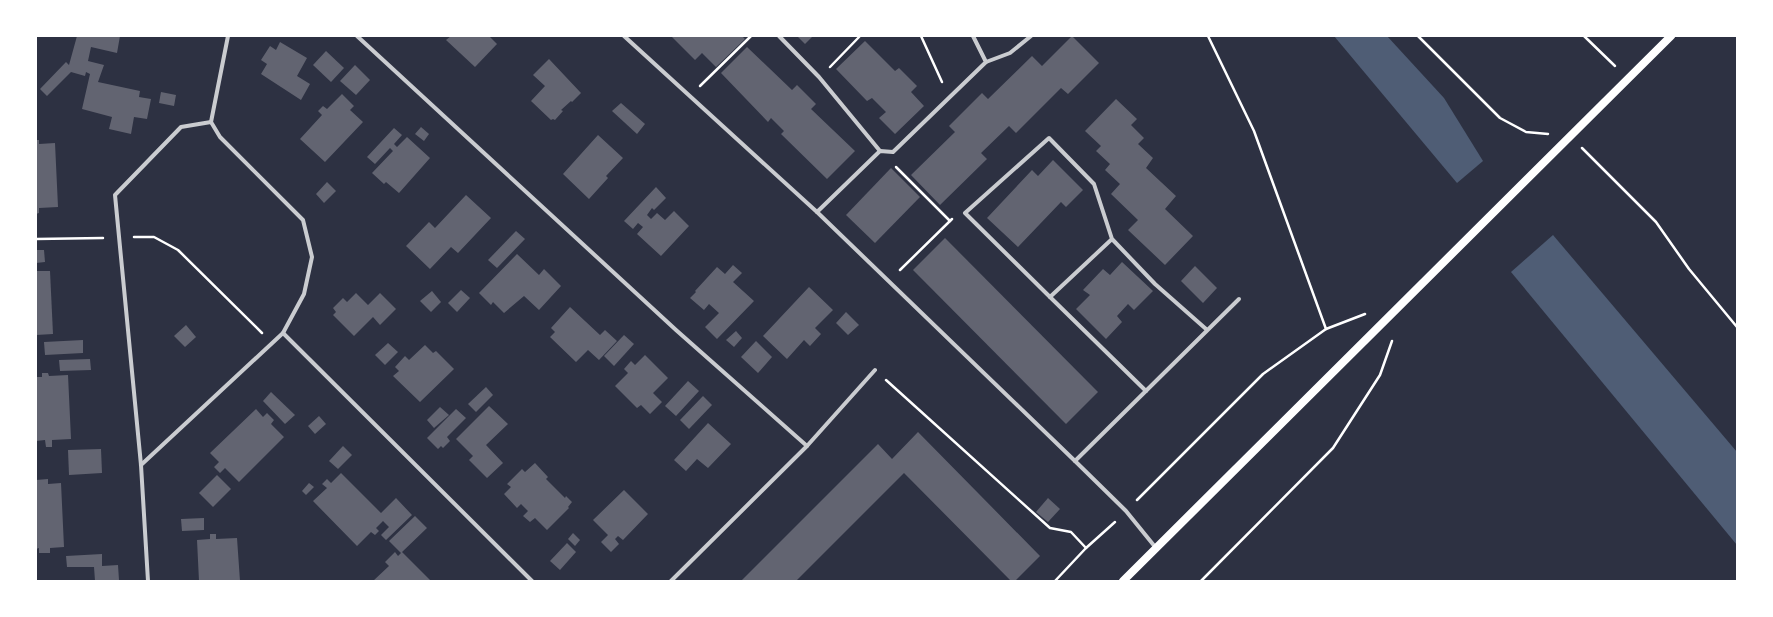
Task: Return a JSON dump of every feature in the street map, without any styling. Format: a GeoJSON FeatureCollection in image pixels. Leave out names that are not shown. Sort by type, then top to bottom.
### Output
{"type":"FeatureCollection","features":[{"type":"Feature","properties":{"kind":"main road"},"geometry":{"type":"LineString","coordinates":[[1123,581],[1671,36]]}},
{"type":"Feature","properties":{"kind":"street"},"geometry":{"type":"LineString","coordinates":[[141,465],[283,333],[304,294],[312,257],[304,220],[220,137],[211,122],[228,36]]}},
{"type":"Feature","properties":{"kind":"street"},"geometry":{"type":"LineString","coordinates":[[357,36],[676,330],[807,446]]}},
{"type":"Feature","properties":{"kind":"street"},"geometry":{"type":"LineString","coordinates":[[624,36],[817,212],[1126,511],[1156,548]]}},
{"type":"Feature","properties":{"kind":"street"},"geometry":{"type":"LineString","coordinates":[[779,36],[819,77],[880,151],[893,152],[986,62],[1010,53],[1031,36]]}},
{"type":"Feature","properties":{"kind":"street"},"geometry":{"type":"LineString","coordinates":[[973,36],[986,62]]}},
{"type":"Feature","properties":{"kind":"street"},"geometry":{"type":"LineString","coordinates":[[148,581],[141,465],[116,196],[181,127],[211,122]]}},
{"type":"Feature","properties":{"kind":"street"},"geometry":{"type":"LineString","coordinates":[[1146,391],[965,213],[1049,138],[1094,184],[1112,239],[1155,284],[1206,330]]}},
{"type":"Feature","properties":{"kind":"street"},"geometry":{"type":"LineString","coordinates":[[817,212],[880,151]]}},
{"type":"Feature","properties":{"kind":"street"},"geometry":{"type":"LineString","coordinates":[[1050,297],[1112,239]]}},
{"type":"Feature","properties":{"kind":"street"},"geometry":{"type":"LineString","coordinates":[[1075,461],[1239,299]]}},
{"type":"Feature","properties":{"kind":"street"},"geometry":{"type":"LineString","coordinates":[[283,333],[532,581]]}},
{"type":"Feature","properties":{"kind":"street"},"geometry":{"type":"LineString","coordinates":[[671,581],[807,446],[875,370]]}},
{"type":"Feature","properties":{"kind":"path"},"geometry":{"type":"LineString","coordinates":[[690,96],[751,36]]}},
{"type":"Feature","properties":{"kind":"path"},"geometry":{"type":"LineString","coordinates":[[819,77],[860,36]]}},
{"type":"Feature","properties":{"kind":"path"},"geometry":{"type":"LineString","coordinates":[[921,36],[949,97]]}},
{"type":"Feature","properties":{"kind":"path"},"geometry":{"type":"LineString","coordinates":[[1208,36],[1254,131],[1326,329]]}},
{"type":"Feature","properties":{"kind":"path"},"geometry":{"type":"LineString","coordinates":[[1418,36],[1500,118],[1526,132],[1570,136],[1656,222],[1688,269],[1737,327]]}},
{"type":"Feature","properties":{"kind":"path"},"geometry":{"type":"LineString","coordinates":[[1584,36],[1628,78]]}},
{"type":"Feature","properties":{"kind":"path"},"geometry":{"type":"LineString","coordinates":[[880,151],[950,221]]}},
{"type":"Feature","properties":{"kind":"path"},"geometry":{"type":"LineString","coordinates":[[888,281],[946,224]]}},
{"type":"Feature","properties":{"kind":"path"},"geometry":{"type":"LineString","coordinates":[[36,239],[154,237],[178,250],[272,343]]}},
{"type":"Feature","properties":{"kind":"path"},"geometry":{"type":"LineString","coordinates":[[1055,581],[1086,548],[1126,511],[1263,374],[1326,329],[1370,313]]}},
{"type":"Feature","properties":{"kind":"path"},"geometry":{"type":"LineString","coordinates":[[1201,581],[1333,448],[1380,375],[1392,340]]}},
{"type":"Feature","properties":{"kind":"path"},"geometry":{"type":"LineString","coordinates":[[875,370],[1050,528],[1071,532],[1086,548]]}},
{"type":"Feature","properties":{"kind":"water"},"geometry":{"type":"Polygon","coordinates":[[[1334,36],[1387,36],[1444,98],[1483,161],[1457,183],[1334,36]]]}},
{"type":"Feature","properties":{"kind":"water"},"geometry":{"type":"Polygon","coordinates":[[[1553,235],[1737,452],[1737,545],[1511,272],[1553,235]]]}},
{"type":"Feature","properties":{"kind":"building"},"geometry":{"type":"Polygon","coordinates":[[[77,36],[120,36],[117,53],[91,47],[88,61],[104,65],[98,82],[140,91],[139,97],[151,99],[147,119],[134,117],[131,134],[109,129],[112,117],[82,109],[90,74],[86,72],[85,76],[71,72],[47,96],[40,89],[66,62],[69,65],[77,36]]]}},
{"type":"Feature","properties":{"kind":"building"},"geometry":{"type":"Polygon","coordinates":[[[451,36],[489,36],[497,44],[475,67],[446,40],[451,36]]]}},
{"type":"Feature","properties":{"kind":"building"},"geometry":{"type":"Polygon","coordinates":[[[671,36],[742,36],[745,39],[716,67],[702,53],[695,60],[671,36]]]}},
{"type":"Feature","properties":{"kind":"building"},"geometry":{"type":"Polygon","coordinates":[[[797,36],[813,36],[805,44],[797,36]]]}},
{"type":"Feature","properties":{"kind":"building"},"geometry":{"type":"Polygon","coordinates":[[[1072,36],[1099,63],[1068,94],[1061,88],[1016,133],[1009,126],[981,153],[987,159],[940,205],[911,175],[955,132],[949,126],[982,93],[988,99],[1032,56],[1042,66],[1072,36]]]}},
{"type":"Feature","properties":{"kind":"building"},"geometry":{"type":"Polygon","coordinates":[[[865,41],[895,71],[899,68],[917,86],[911,92],[924,106],[895,134],[879,118],[886,112],[872,98],[867,101],[836,69],[865,41]]]}},
{"type":"Feature","properties":{"kind":"building"},"geometry":{"type":"Polygon","coordinates":[[[280,42],[307,58],[297,76],[310,84],[301,100],[261,74],[267,64],[261,60],[270,46],[276,50],[280,42]]]}},
{"type":"Feature","properties":{"kind":"building"},"geometry":{"type":"Polygon","coordinates":[[[747,47],[792,90],[797,85],[816,104],[811,109],[855,151],[827,179],[781,134],[784,131],[771,118],[768,122],[721,73],[747,47]]]}},
{"type":"Feature","properties":{"kind":"building"},"geometry":{"type":"Polygon","coordinates":[[[326,51],[344,68],[331,82],[313,65],[326,51]]]}},
{"type":"Feature","properties":{"kind":"building"},"geometry":{"type":"Polygon","coordinates":[[[549,59],[581,93],[561,110],[563,111],[555,120],[551,120],[531,101],[545,86],[533,75],[549,59]]]}},
{"type":"Feature","properties":{"kind":"building"},"geometry":{"type":"Polygon","coordinates":[[[355,65],[370,80],[356,95],[340,81],[355,65]]]}},
{"type":"Feature","properties":{"kind":"building"},"geometry":{"type":"Polygon","coordinates":[[[161,92],[176,95],[174,106],[159,103],[161,92]]]}},
{"type":"Feature","properties":{"kind":"building"},"geometry":{"type":"Polygon","coordinates":[[[342,94],[354,106],[350,110],[363,122],[325,162],[300,139],[322,115],[318,111],[323,106],[327,109],[342,94]]]}},
{"type":"Feature","properties":{"kind":"building"},"geometry":{"type":"Polygon","coordinates":[[[1116,99],[1137,119],[1131,125],[1144,138],[1138,144],[1153,158],[1146,168],[1176,196],[1165,209],[1193,236],[1165,265],[1128,230],[1138,220],[1111,194],[1120,184],[1105,170],[1110,164],[1096,151],[1101,146],[1085,131],[1116,99]]]}},
{"type":"Feature","properties":{"kind":"building"},"geometry":{"type":"Polygon","coordinates":[[[621,103],[645,124],[637,134],[612,111],[621,103]]]}},
{"type":"Feature","properties":{"kind":"building"},"geometry":{"type":"Polygon","coordinates":[[[421,127],[429,134],[424,141],[415,134],[421,127]]]}},
{"type":"Feature","properties":{"kind":"building"},"geometry":{"type":"Polygon","coordinates":[[[394,128],[402,135],[394,144],[397,147],[407,137],[430,158],[399,193],[386,182],[384,184],[372,173],[393,151],[390,148],[375,164],[367,157],[394,128]]]}},
{"type":"Feature","properties":{"kind":"building"},"geometry":{"type":"Polygon","coordinates":[[[598,135],[623,158],[606,176],[608,178],[589,199],[563,174],[598,135]]]}},
{"type":"Feature","properties":{"kind":"building"},"geometry":{"type":"Polygon","coordinates":[[[36,140],[39,140],[39,144],[55,143],[58,207],[39,208],[39,213],[36,214],[36,140]]]}},
{"type":"Feature","properties":{"kind":"building"},"geometry":{"type":"Polygon","coordinates":[[[1053,160],[1083,190],[1066,207],[1061,202],[1018,247],[987,218],[1032,170],[1038,176],[1053,160]]]}},
{"type":"Feature","properties":{"kind":"building"},"geometry":{"type":"Polygon","coordinates":[[[891,168],[920,197],[875,243],[846,215],[891,168]]]}},
{"type":"Feature","properties":{"kind":"building"},"geometry":{"type":"Polygon","coordinates":[[[327,182],[336,191],[324,203],[316,194],[327,182]]]}},
{"type":"Feature","properties":{"kind":"building"},"geometry":{"type":"Polygon","coordinates":[[[656,187],[666,198],[654,210],[652,208],[647,215],[651,219],[657,213],[665,220],[674,211],[689,226],[661,256],[637,234],[643,227],[638,223],[633,229],[624,221],[656,187]]]}},
{"type":"Feature","properties":{"kind":"building"},"geometry":{"type":"Polygon","coordinates":[[[466,195],[491,218],[458,253],[451,247],[430,269],[406,246],[429,222],[435,228],[466,195]]]}},
{"type":"Feature","properties":{"kind":"building"},"geometry":{"type":"Polygon","coordinates":[[[516,231],[525,239],[497,268],[488,260],[516,231]]]}},
{"type":"Feature","properties":{"kind":"building"},"geometry":{"type":"Polygon","coordinates":[[[945,238],[1098,392],[1066,424],[913,270],[945,238]]]}},
{"type":"Feature","properties":{"kind":"building"},"geometry":{"type":"Polygon","coordinates":[[[36,250],[44,250],[45,262],[36,263],[36,250]]]}},
{"type":"Feature","properties":{"kind":"building"},"geometry":{"type":"Polygon","coordinates":[[[517,254],[539,275],[544,269],[561,286],[539,310],[524,296],[504,313],[493,302],[491,305],[479,293],[517,254]]]}},
{"type":"Feature","properties":{"kind":"building"},"geometry":{"type":"Polygon","coordinates":[[[1122,262],[1153,291],[1134,310],[1128,304],[1117,316],[1122,322],[1106,339],[1076,309],[1090,295],[1083,290],[1103,269],[1110,275],[1122,262]]]}},
{"type":"Feature","properties":{"kind":"building"},"geometry":{"type":"Polygon","coordinates":[[[733,265],[742,273],[733,282],[754,301],[717,339],[705,327],[719,313],[709,304],[704,310],[690,298],[717,267],[725,274],[733,265]]]}},
{"type":"Feature","properties":{"kind":"building"},"geometry":{"type":"Polygon","coordinates":[[[1195,266],[1217,288],[1203,303],[1181,281],[1195,266]]]}},
{"type":"Feature","properties":{"kind":"building"},"geometry":{"type":"Polygon","coordinates":[[[36,271],[50,271],[53,334],[36,335],[36,271]]]}},
{"type":"Feature","properties":{"kind":"building"},"geometry":{"type":"Polygon","coordinates":[[[809,287],[833,310],[815,328],[821,334],[810,346],[804,340],[787,359],[763,336],[809,287]]]}},
{"type":"Feature","properties":{"kind":"building"},"geometry":{"type":"Polygon","coordinates":[[[461,290],[470,298],[457,312],[448,303],[461,290]]]}},
{"type":"Feature","properties":{"kind":"building"},"geometry":{"type":"Polygon","coordinates":[[[432,291],[441,302],[431,312],[420,301],[432,291]]]}},
{"type":"Feature","properties":{"kind":"building"},"geometry":{"type":"Polygon","coordinates":[[[356,293],[368,305],[380,293],[396,309],[380,325],[373,317],[354,336],[333,315],[336,312],[333,308],[343,298],[347,302],[356,293]]]}},
{"type":"Feature","properties":{"kind":"building"},"geometry":{"type":"Polygon","coordinates":[[[570,307],[600,335],[605,330],[617,341],[599,360],[588,350],[576,362],[550,337],[555,332],[551,328],[570,307]]]}},
{"type":"Feature","properties":{"kind":"building"},"geometry":{"type":"Polygon","coordinates":[[[846,312],[859,325],[848,335],[836,323],[846,312]]]}},
{"type":"Feature","properties":{"kind":"building"},"geometry":{"type":"Polygon","coordinates":[[[186,325],[196,337],[185,347],[174,336],[186,325]]]}},
{"type":"Feature","properties":{"kind":"building"},"geometry":{"type":"Polygon","coordinates":[[[736,331],[742,338],[734,347],[726,340],[736,331]]]}},
{"type":"Feature","properties":{"kind":"building"},"geometry":{"type":"Polygon","coordinates":[[[624,335],[634,344],[614,366],[604,356],[624,335]]]}},
{"type":"Feature","properties":{"kind":"building"},"geometry":{"type":"Polygon","coordinates":[[[83,340],[83,353],[45,355],[44,342],[83,340]]]}},
{"type":"Feature","properties":{"kind":"building"},"geometry":{"type":"Polygon","coordinates":[[[756,341],[772,357],[758,373],[741,357],[756,341]]]}},
{"type":"Feature","properties":{"kind":"building"},"geometry":{"type":"Polygon","coordinates":[[[388,343],[398,352],[385,365],[375,355],[388,343]]]}},
{"type":"Feature","properties":{"kind":"building"},"geometry":{"type":"Polygon","coordinates":[[[425,345],[433,353],[436,351],[454,369],[420,402],[393,376],[399,371],[395,367],[405,356],[409,360],[425,345]]]}},
{"type":"Feature","properties":{"kind":"building"},"geometry":{"type":"Polygon","coordinates":[[[645,355],[668,378],[653,393],[662,402],[650,414],[641,405],[637,408],[615,386],[628,373],[624,369],[631,361],[635,365],[645,355]]]}},
{"type":"Feature","properties":{"kind":"building"},"geometry":{"type":"Polygon","coordinates":[[[90,359],[91,370],[60,371],[59,360],[90,359]]]}},
{"type":"Feature","properties":{"kind":"building"},"geometry":{"type":"Polygon","coordinates":[[[42,373],[48,373],[49,376],[68,375],[71,439],[52,440],[52,447],[46,447],[45,440],[36,441],[36,377],[42,377],[42,373]]]}},
{"type":"Feature","properties":{"kind":"building"},"geometry":{"type":"Polygon","coordinates":[[[688,381],[699,391],[676,416],[665,406],[688,381]]]}},
{"type":"Feature","properties":{"kind":"building"},"geometry":{"type":"Polygon","coordinates":[[[486,387],[493,395],[476,412],[468,404],[486,387]]]}},
{"type":"Feature","properties":{"kind":"building"},"geometry":{"type":"Polygon","coordinates":[[[271,392],[295,415],[285,424],[263,401],[271,392]]]}},
{"type":"Feature","properties":{"kind":"building"},"geometry":{"type":"Polygon","coordinates":[[[703,396],[712,405],[689,429],[680,420],[703,396]]]}},
{"type":"Feature","properties":{"kind":"building"},"geometry":{"type":"Polygon","coordinates":[[[489,406],[508,424],[486,445],[503,463],[487,478],[469,460],[473,456],[456,439],[489,406]]]}},
{"type":"Feature","properties":{"kind":"building"},"geometry":{"type":"Polygon","coordinates":[[[440,407],[449,415],[434,428],[427,420],[440,407]]]}},
{"type":"Feature","properties":{"kind":"building"},"geometry":{"type":"Polygon","coordinates":[[[256,409],[263,417],[267,413],[274,420],[271,424],[284,437],[239,482],[225,468],[220,473],[214,467],[219,462],[210,453],[256,409]]]}},
{"type":"Feature","properties":{"kind":"building"},"geometry":{"type":"Polygon","coordinates":[[[456,409],[466,418],[447,437],[450,441],[443,448],[441,446],[438,449],[427,438],[456,409]]]}},
{"type":"Feature","properties":{"kind":"building"},"geometry":{"type":"Polygon","coordinates":[[[319,416],[326,424],[315,434],[308,426],[319,416]]]}},
{"type":"Feature","properties":{"kind":"building"},"geometry":{"type":"Polygon","coordinates":[[[708,423],[731,444],[708,468],[697,459],[686,471],[674,460],[708,423]]]}},
{"type":"Feature","properties":{"kind":"building"},"geometry":{"type":"Polygon","coordinates":[[[918,432],[1040,556],[1015,581],[1011,581],[904,473],[796,581],[741,581],[878,444],[892,459],[918,432]]]}},
{"type":"Feature","properties":{"kind":"building"},"geometry":{"type":"Polygon","coordinates":[[[343,446],[352,455],[338,469],[329,461],[343,446]]]}},
{"type":"Feature","properties":{"kind":"building"},"geometry":{"type":"Polygon","coordinates":[[[101,449],[102,473],[69,475],[68,450],[101,449]]]}},
{"type":"Feature","properties":{"kind":"building"},"geometry":{"type":"Polygon","coordinates":[[[535,463],[548,477],[546,479],[565,498],[566,496],[572,502],[568,507],[569,508],[547,530],[535,518],[530,522],[523,516],[528,511],[521,504],[517,508],[504,494],[511,487],[507,484],[522,469],[525,472],[535,463]]]}},
{"type":"Feature","properties":{"kind":"building"},"geometry":{"type":"Polygon","coordinates":[[[341,473],[381,513],[396,498],[412,515],[386,540],[381,535],[389,527],[383,521],[376,528],[379,531],[375,535],[371,532],[357,546],[313,501],[327,488],[322,484],[327,479],[331,483],[341,473]]]}},
{"type":"Feature","properties":{"kind":"building"},"geometry":{"type":"Polygon","coordinates":[[[217,475],[231,489],[213,507],[199,493],[217,475]]]}},
{"type":"Feature","properties":{"kind":"building"},"geometry":{"type":"Polygon","coordinates":[[[48,479],[48,484],[61,483],[64,547],[50,548],[50,553],[39,553],[39,548],[36,549],[36,480],[48,479]]]}},
{"type":"Feature","properties":{"kind":"building"},"geometry":{"type":"Polygon","coordinates":[[[309,483],[314,487],[306,495],[302,491],[309,483]]]}},
{"type":"Feature","properties":{"kind":"building"},"geometry":{"type":"Polygon","coordinates":[[[624,490],[648,514],[623,540],[618,536],[615,539],[619,544],[611,552],[601,542],[608,535],[593,520],[624,490]]]}},
{"type":"Feature","properties":{"kind":"building"},"geometry":{"type":"Polygon","coordinates":[[[1048,498],[1060,509],[1048,522],[1036,512],[1048,498]]]}},
{"type":"Feature","properties":{"kind":"building"},"geometry":{"type":"Polygon","coordinates":[[[415,516],[427,528],[402,552],[431,581],[373,581],[389,566],[385,562],[395,552],[398,556],[401,553],[389,541],[415,516]]]}},
{"type":"Feature","properties":{"kind":"building"},"geometry":{"type":"Polygon","coordinates":[[[204,518],[204,530],[182,531],[181,519],[204,518]]]}},
{"type":"Feature","properties":{"kind":"building"},"geometry":{"type":"Polygon","coordinates":[[[573,533],[580,540],[575,546],[568,539],[573,533]]]}},
{"type":"Feature","properties":{"kind":"building"},"geometry":{"type":"Polygon","coordinates":[[[210,534],[216,534],[216,539],[237,538],[240,581],[199,581],[197,540],[210,539],[210,534]]]}},
{"type":"Feature","properties":{"kind":"building"},"geometry":{"type":"Polygon","coordinates":[[[567,543],[576,552],[560,570],[550,561],[567,543]]]}},
{"type":"Feature","properties":{"kind":"building"},"geometry":{"type":"Polygon","coordinates":[[[102,554],[102,566],[118,565],[119,580],[95,581],[94,567],[67,567],[66,556],[102,554]]]}}]}
